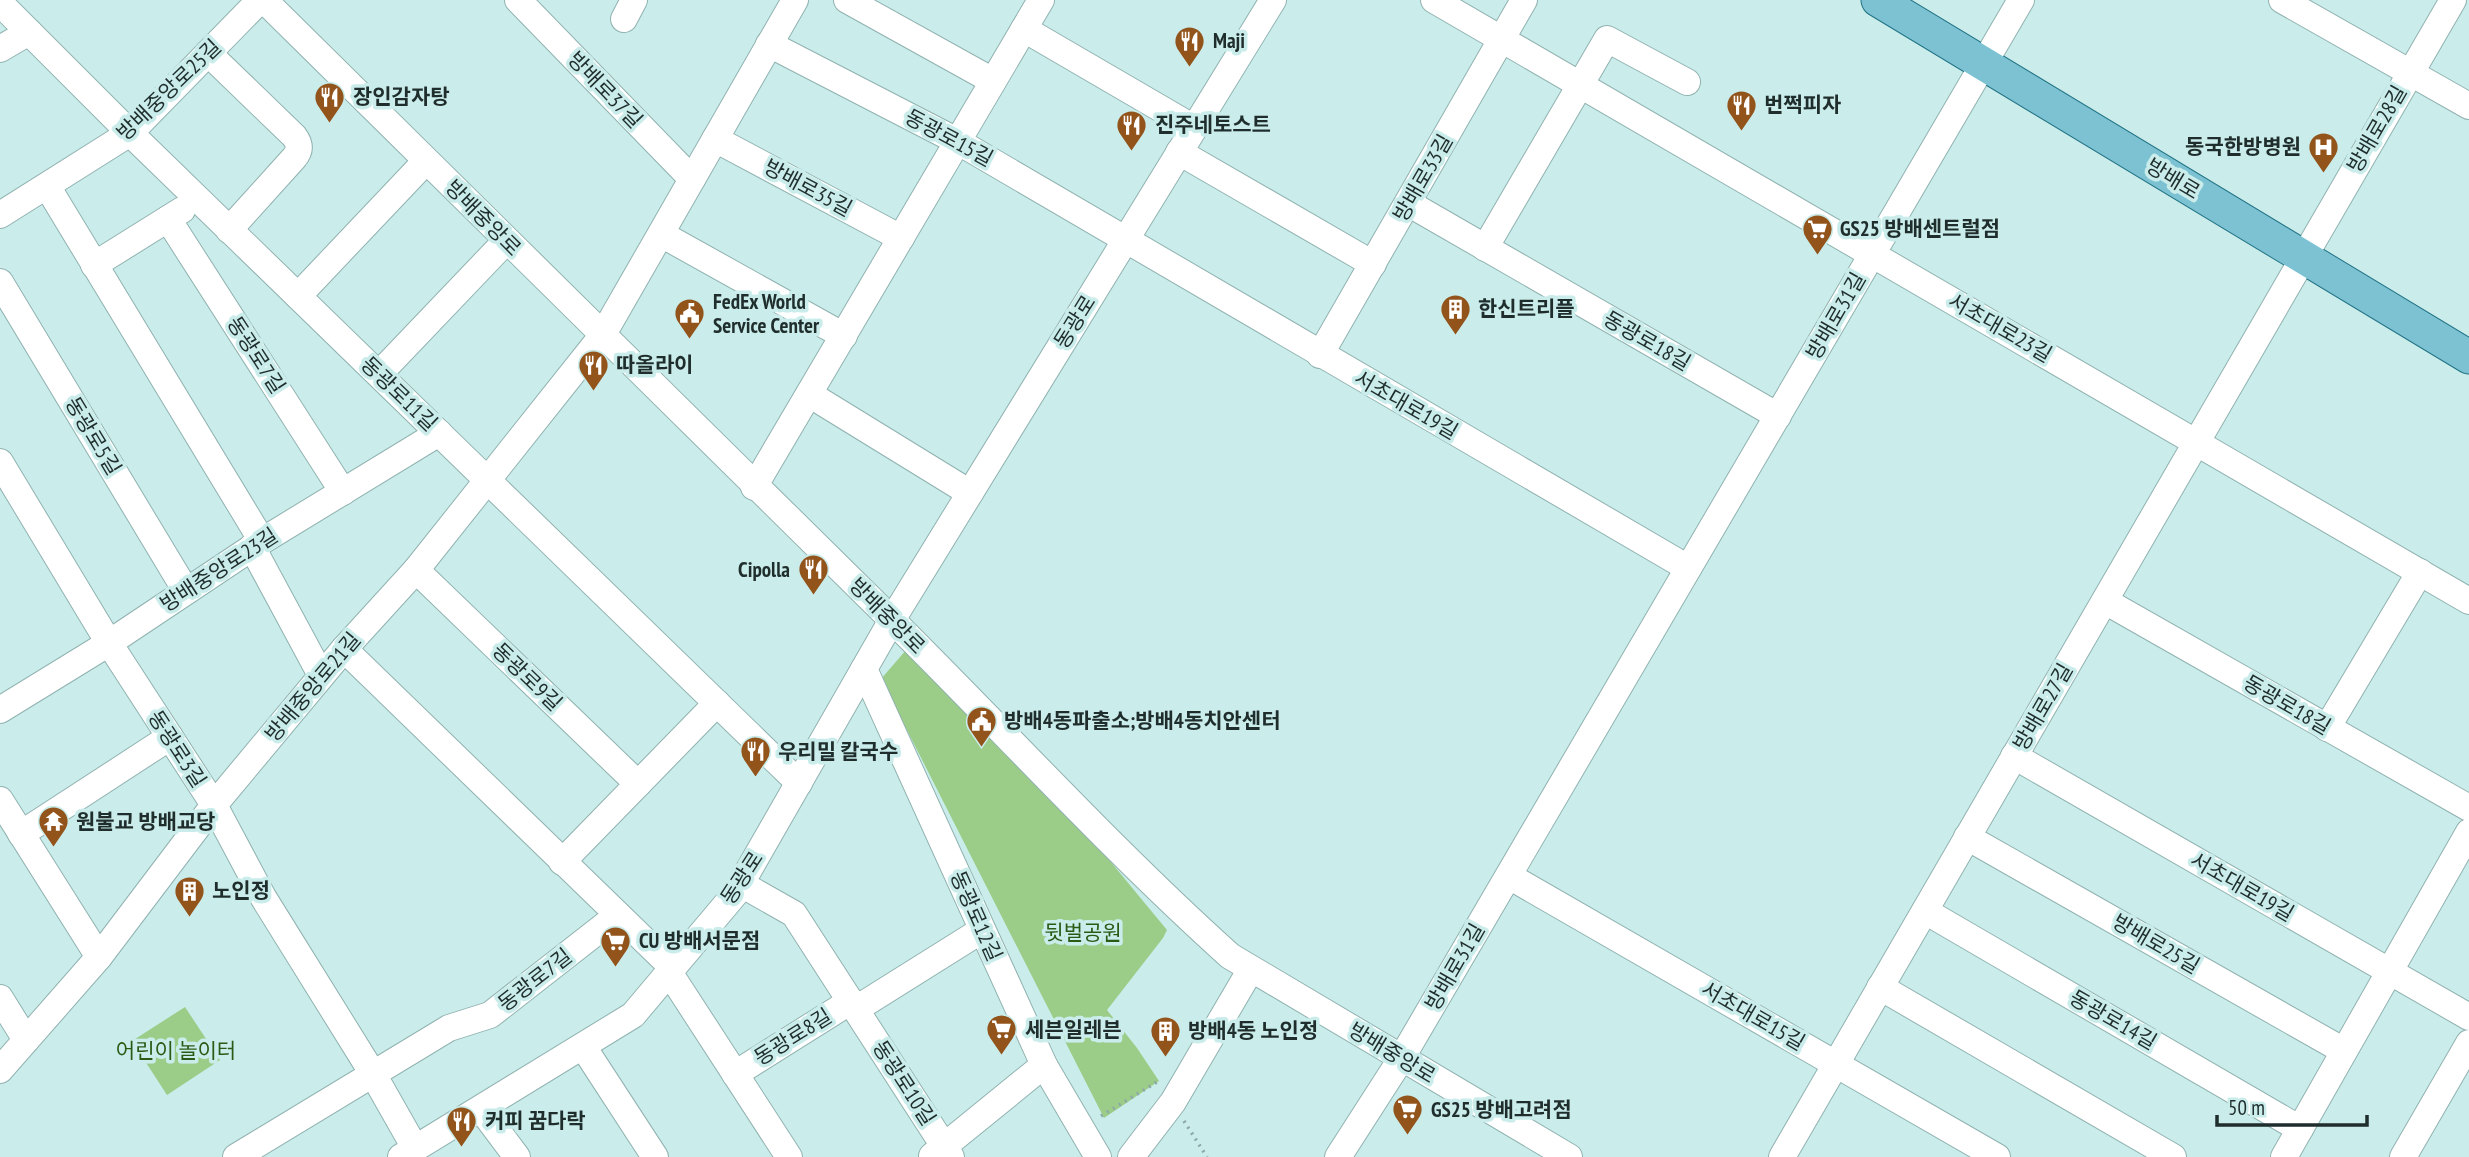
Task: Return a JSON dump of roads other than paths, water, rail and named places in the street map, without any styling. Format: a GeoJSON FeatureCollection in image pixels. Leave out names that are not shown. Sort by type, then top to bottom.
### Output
{"type":"FeatureCollection","features":[{"type":"Feature","properties":{"kind":"main road","name":"방배로"},"geometry":{"type":"LineString","coordinates":[[1878,0],[2469,356]]}},
{"type":"Feature","properties":{"kind":"street","name":"방배중앙로25길"},"geometry":{"type":"LineString","coordinates":[[0,215],[130,133],[262,0]]}},
{"type":"Feature","properties":{"kind":"street","name":"방배중앙로"},"geometry":{"type":"LineString","coordinates":[[262,0],[891,620],[1184,915],[1230,956],[1569,1157]]}},
{"type":"Feature","properties":{"kind":"street","name":"방배로37길"},"geometry":{"type":"LineString","coordinates":[[518,0],[692,179]]}},
{"type":"Feature","properties":{"kind":"street"},"geometry":{"type":"LineString","coordinates":[[602,336],[795,0]]}},
{"type":"Feature","properties":{"kind":"street"},"geometry":{"type":"LineString","coordinates":[[847,0],[993,81]]}},
{"type":"Feature","properties":{"kind":"street"},"geometry":{"type":"LineString","coordinates":[[754,487],[1041,0]]}},
{"type":"Feature","properties":{"kind":"street","name":"동광로"},"geometry":{"type":"LineString","coordinates":[[408,1152],[633,1016],[735,894],[891,620],[1273,0]]}},
{"type":"Feature","properties":{"kind":"street","name":"서초대로23길"},"geometry":{"type":"LineString","coordinates":[[1434,0],[2469,601]]}},
{"type":"Feature","properties":{"kind":"street","name":"방배로33길"},"geometry":{"type":"LineString","coordinates":[[1320,355],[1524,0]]}},
{"type":"Feature","properties":{"kind":"street","name":"방배로31길"},"geometry":{"type":"LineString","coordinates":[[1338,1157],[1401,1059],[2021,0]]}},
{"type":"Feature","properties":{"kind":"street"},"geometry":{"type":"LineString","coordinates":[[2282,0],[2469,106]]}},
{"type":"Feature","properties":{"kind":"street","name":"방배로28길"},"geometry":{"type":"LineString","coordinates":[[2302,257],[2452,0]]}},
{"type":"Feature","properties":{"kind":"street","name":"동광로11길"},"geometry":{"type":"LineString","coordinates":[[0,4],[799,783]]}},
{"type":"Feature","properties":{"kind":"street"},"geometry":{"type":"LineString","coordinates":[[1024,29],[1194,128]]}},
{"type":"Feature","properties":{"kind":"street"},"geometry":{"type":"LineString","coordinates":[[0,49],[29,32]]}},
{"type":"Feature","properties":{"kind":"street"},"geometry":{"type":"LineString","coordinates":[[1485,248],[1607,39],[1687,82]]}},
{"type":"Feature","properties":{"kind":"street","name":"동광로15길"},"geometry":{"type":"LineString","coordinates":[[769,44],[957,141],[1126,239]]}},
{"type":"Feature","properties":{"kind":"street"},"geometry":{"type":"LineString","coordinates":[[208,53],[294,136],[299,149],[294,158],[229,229]]}},
{"type":"Feature","properties":{"kind":"street","name":"방배로35길"},"geometry":{"type":"LineString","coordinates":[[715,139],[901,238]]}},
{"type":"Feature","properties":{"kind":"street"},"geometry":{"type":"LineString","coordinates":[[1180,152],[1373,264]]}},
{"type":"Feature","properties":{"kind":"street"},"geometry":{"type":"LineString","coordinates":[[298,296],[426,161]]}},
{"type":"Feature","properties":{"kind":"street"},"geometry":{"type":"LineString","coordinates":[[47,186],[257,544],[321,676]]}},
{"type":"Feature","properties":{"kind":"street"},"geometry":{"type":"LineString","coordinates":[[94,265],[199,200]]}},
{"type":"Feature","properties":{"kind":"street","name":"동광로18길"},"geometry":{"type":"LineString","coordinates":[[1408,203],[1778,416]]}},
{"type":"Feature","properties":{"kind":"street","name":"동광로7길"},"geometry":{"type":"LineString","coordinates":[[168,219],[343,492]]}},
{"type":"Feature","properties":{"kind":"street"},"geometry":{"type":"LineString","coordinates":[[661,234],[844,335]]}},
{"type":"Feature","properties":{"kind":"street","name":"서초대로19길"},"geometry":{"type":"LineString","coordinates":[[1126,239],[1688,568]]}},
{"type":"Feature","properties":{"kind":"street"},"geometry":{"type":"LineString","coordinates":[[379,374],[506,241]]}},
{"type":"Feature","properties":{"kind":"street","name":"방배로27길"},"geometry":{"type":"LineString","coordinates":[[1782,1157],[2302,257]]}},
{"type":"Feature","properties":{"kind":"street","name":"동광로5길"},"geometry":{"type":"LineString","coordinates":[[0,282],[186,591]]}},
{"type":"Feature","properties":{"kind":"street","name":"방배중앙로21길"},"geometry":{"type":"LineString","coordinates":[[0,1070],[99,957],[214,805],[344,649],[416,570],[602,336]]}},
{"type":"Feature","properties":{"kind":"street"},"geometry":{"type":"LineString","coordinates":[[809,394],[970,493]]}},
{"type":"Feature","properties":{"kind":"street","name":"방배중앙로23길"},"geometry":{"type":"LineString","coordinates":[[0,710],[109,643],[257,544],[439,433]]}},
{"type":"Feature","properties":{"kind":"street","name":"동광로3길"},"geometry":{"type":"LineString","coordinates":[[0,462],[109,643],[214,805],[263,897],[373,1074],[408,1152]]}},
{"type":"Feature","properties":{"kind":"street","name":"동광로9길"},"geometry":{"type":"LineString","coordinates":[[416,570],[638,784]]}},
{"type":"Feature","properties":{"kind":"street"},"geometry":{"type":"LineString","coordinates":[[2327,728],[2420,572]]}},
{"type":"Feature","properties":{"kind":"street","name":"동광로18길"},"geometry":{"type":"LineString","coordinates":[[2105,601],[2469,808]]}},
{"type":"Feature","properties":{"kind":"street"},"geometry":{"type":"LineString","coordinates":[[344,649],[618,915],[671,970]]}},
{"type":"Feature","properties":{"kind":"street","name":"동광로12길"},"geometry":{"type":"LineString","coordinates":[[864,669],[1044,1065],[1098,1157]]}},
{"type":"Feature","properties":{"kind":"street"},"geometry":{"type":"LineString","coordinates":[[562,862],[717,703]]}},
{"type":"Feature","properties":{"kind":"street"},"geometry":{"type":"LineString","coordinates":[[21,834],[170,737]]}},
{"type":"Feature","properties":{"kind":"street","name":"서초대로19길"},"geometry":{"type":"LineString","coordinates":[[2014,756],[2469,1017]]}},
{"type":"Feature","properties":{"kind":"street"},"geometry":{"type":"LineString","coordinates":[[0,800],[99,957]]}},
{"type":"Feature","properties":{"kind":"street"},"geometry":{"type":"LineString","coordinates":[[2284,1157],[2469,832]]}},
{"type":"Feature","properties":{"kind":"street","name":"방배로25길"},"geometry":{"type":"LineString","coordinates":[[1967,837],[2344,1051]]}},
{"type":"Feature","properties":{"kind":"street","name":"서초대로15길"},"geometry":{"type":"LineString","coordinates":[[1509,876],[1997,1157]]}},
{"type":"Feature","properties":{"kind":"street","name":"동광로10길"},"geometry":{"type":"LineString","coordinates":[[741,884],[794,914],[853,1005],[942,1153]]}},
{"type":"Feature","properties":{"kind":"street","name":"동광로14길"},"geometry":{"type":"LineString","coordinates":[[1925,911],[2300,1129]]}},
{"type":"Feature","properties":{"kind":"street","name":"동광로7길"},"geometry":{"type":"LineString","coordinates":[[373,1074],[449,1028],[490,1016],[618,915]]}},
{"type":"Feature","properties":{"kind":"street"},"geometry":{"type":"LineString","coordinates":[[853,1005],[982,930]]}},
{"type":"Feature","properties":{"kind":"street"},"geometry":{"type":"LineString","coordinates":[[1131,1157],[1166,1092],[1251,969]]}},
{"type":"Feature","properties":{"kind":"street","name":"동광로8길"},"geometry":{"type":"LineString","coordinates":[[671,970],[789,1157]]}},
{"type":"Feature","properties":{"kind":"street"},"geometry":{"type":"LineString","coordinates":[[1880,988],[2173,1157]]}},
{"type":"Feature","properties":{"kind":"street"},"geometry":{"type":"LineString","coordinates":[[0,998],[26,1040]]}},
{"type":"Feature","properties":{"kind":"street","name":"동광로8길"},"geometry":{"type":"LineString","coordinates":[[735,1073],[853,1005]]}},
{"type":"Feature","properties":{"kind":"street"},"geometry":{"type":"LineString","coordinates":[[2403,1157],[2469,1042]]}},
{"type":"Feature","properties":{"kind":"street"},"geometry":{"type":"LineString","coordinates":[[584,1048],[655,1157]]}},
{"type":"Feature","properties":{"kind":"street"},"geometry":{"type":"LineString","coordinates":[[942,1153],[1044,1065]]}},
{"type":"Feature","properties":{"kind":"street"},"geometry":{"type":"LineString","coordinates":[[236,1157],[373,1074]]}},
{"type":"Feature","properties":{"kind":"street"},"geometry":{"type":"LineString","coordinates":[[481,1109],[517,1157]]}},
{"type":"Feature","properties":{"kind":"place","name":"Maji"},"geometry":{"type":"Point","coordinates":[1190,68]}},
{"type":"Feature","properties":{"kind":"place","name":"장인감자탕"},"geometry":{"type":"Point","coordinates":[330,124]}},
{"type":"Feature","properties":{"kind":"place","name":"번쩍피자"},"geometry":{"type":"Point","coordinates":[1741,132]}},
{"type":"Feature","properties":{"kind":"place","name":"진주네토스트"},"geometry":{"type":"Point","coordinates":[1132,152]}},
{"type":"Feature","properties":{"kind":"place","name":"동국한방병원"},"geometry":{"type":"Point","coordinates":[2324,174]}},
{"type":"Feature","properties":{"kind":"place","name":"GS25 방배센트럴점"},"geometry":{"type":"Point","coordinates":[1817,256]}},
{"type":"Feature","properties":{"kind":"place","name":"한신트리플"},"geometry":{"type":"Point","coordinates":[1455,336]}},
{"type":"Feature","properties":{"kind":"place","name":"FedEx World Service Center"},"geometry":{"type":"Point","coordinates":[690,341]}},
{"type":"Feature","properties":{"kind":"place","name":"따올라이"},"geometry":{"type":"Point","coordinates":[593,392]}},
{"type":"Feature","properties":{"kind":"place","name":"Cipolla"},"geometry":{"type":"Point","coordinates":[813,597]}},
{"type":"Feature","properties":{"kind":"place","name":"방배4동파출소;방배4동치안센터"},"geometry":{"type":"Point","coordinates":[981,748]}},
{"type":"Feature","properties":{"kind":"place","name":"우리밀 칼국수"},"geometry":{"type":"Point","coordinates":[755,779]}},
{"type":"Feature","properties":{"kind":"place","name":"원불교 방배교당"},"geometry":{"type":"Point","coordinates":[53,849]}},
{"type":"Feature","properties":{"kind":"place","name":"노인정"},"geometry":{"type":"Point","coordinates":[189,918]}},
{"type":"Feature","properties":{"kind":"place","name":"CU 방배서문점"},"geometry":{"type":"Point","coordinates":[616,968]}},
{"type":"Feature","properties":{"kind":"place","name":"세븐일레븐"},"geometry":{"type":"Point","coordinates":[1002,1057]}},
{"type":"Feature","properties":{"kind":"place","name":"방배4동 노인정"},"geometry":{"type":"Point","coordinates":[1165,1058]}},
{"type":"Feature","properties":{"kind":"place","name":"GS25 방배고려점"},"geometry":{"type":"Point","coordinates":[1408,1137]}},
{"type":"Feature","properties":{"kind":"place","name":"커피 꿈다락"},"geometry":{"type":"Point","coordinates":[462,1148]}},
{"type":"Feature","properties":{"kind":"park label","name":"뒷벌공원"},"geometry":{"type":"Point","coordinates":[1083,933]}},
{"type":"Feature","properties":{"kind":"park label","name":"어린이 놀이터"},"geometry":{"type":"Point","coordinates":[176,1051]}}]}
